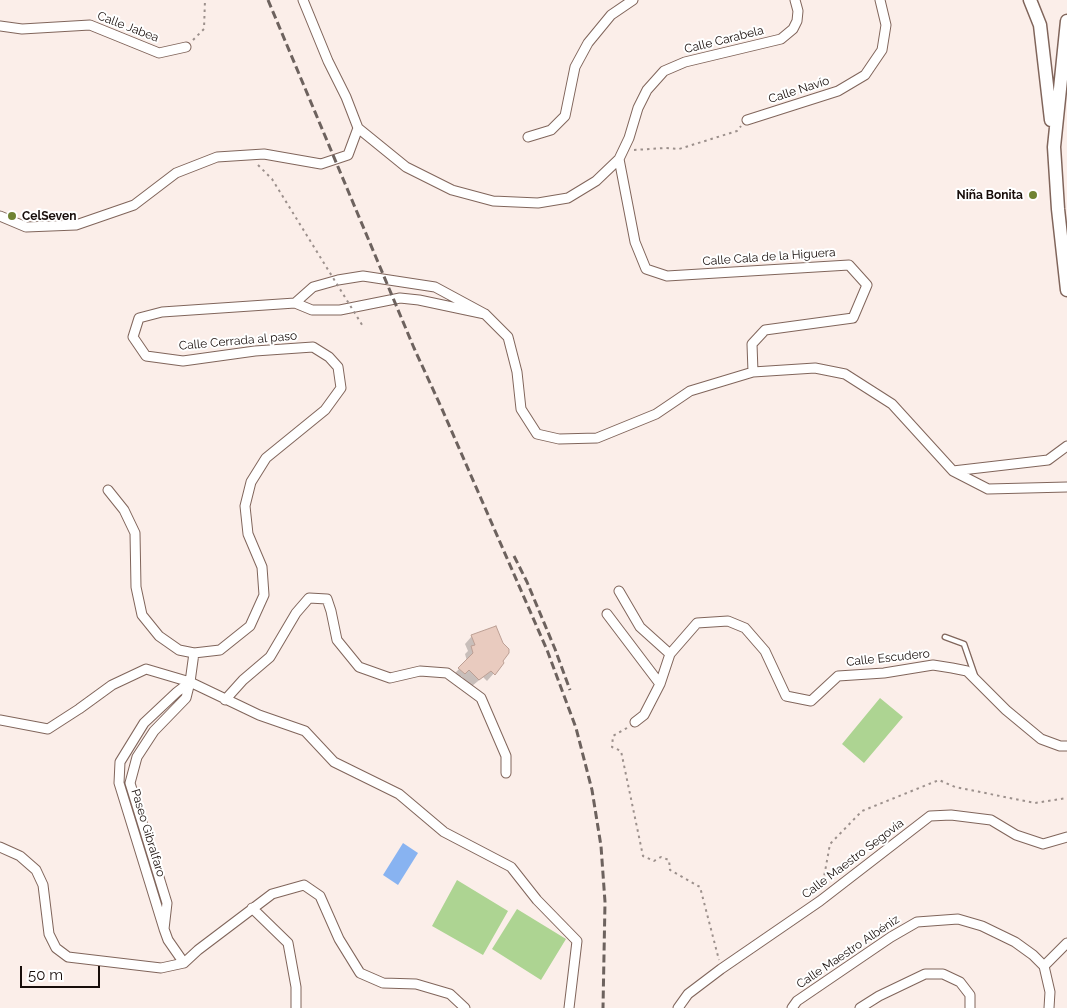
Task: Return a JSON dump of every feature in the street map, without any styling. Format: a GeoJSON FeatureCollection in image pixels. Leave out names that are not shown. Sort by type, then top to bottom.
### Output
{"type":"FeatureCollection","features":[{"type":"Feature","properties":{"kind":"main road"},"geometry":{"type":"LineString","coordinates":[[1030,0],[1040,25],[1054,147],[1058,210],[1067,290]]}},
{"type":"Feature","properties":{"kind":"main road"},"geometry":{"type":"LineString","coordinates":[[1054,147],[1067,22]]}},
{"type":"Feature","properties":{"kind":"street"},"geometry":{"type":"LineString","coordinates":[[0,216],[26,227],[76,225],[134,205],[176,173],[217,157],[264,154],[322,164],[348,155],[358,128],[303,0]]}},
{"type":"Feature","properties":{"kind":"street"},"geometry":{"type":"LineString","coordinates":[[528,137],[551,130],[565,116],[575,67],[588,43],[610,14],[633,0]]}},
{"type":"Feature","properties":{"kind":"street","name":"Calle Carabela"},"geometry":{"type":"LineString","coordinates":[[358,128],[406,167],[452,190],[493,202],[538,204],[568,198],[596,181],[619,159],[638,108],[647,90],[664,72],[685,62],[781,39],[793,30],[797,21],[798,10],[795,0]]}},
{"type":"Feature","properties":{"kind":"street","name":"Calle Navío"},"geometry":{"type":"LineString","coordinates":[[747,120],[838,91],[865,75],[882,50],[886,25],[880,0]]}},
{"type":"Feature","properties":{"kind":"street","name":"Calle Jabea"},"geometry":{"type":"LineString","coordinates":[[0,26],[22,29],[90,25],[160,53],[186,47]]}},
{"type":"Feature","properties":{"kind":"street","name":"Calle Cala de la Higuera"},"geometry":{"type":"LineString","coordinates":[[619,159],[635,242],[646,269],[667,276],[849,265],[867,285],[853,318],[765,330],[752,344],[753,372]]}},
{"type":"Feature","properties":{"kind":"street"},"geometry":{"type":"LineString","coordinates":[[295,303],[313,287],[338,280],[364,276],[435,287],[485,314],[508,337],[517,372],[521,409],[537,434],[558,439],[598,438],[656,414],[690,392],[753,372],[814,368],[845,374],[892,404],[953,472],[988,488],[1067,487]]}},
{"type":"Feature","properties":{"kind":"street","name":"Calle Cerrada al paso"},"geometry":{"type":"LineString","coordinates":[[194,653],[220,650],[250,626],[264,595],[262,567],[248,534],[245,506],[251,482],[266,458],[325,410],[341,388],[338,367],[329,357],[313,347],[255,351],[183,361],[146,356],[132,337],[139,318],[162,312],[295,303],[312,310],[340,310],[400,298],[419,300],[485,314]]}},
{"type":"Feature","properties":{"kind":"street"},"geometry":{"type":"LineString","coordinates":[[953,472],[1048,460],[1067,446]]}},
{"type":"Feature","properties":{"kind":"street"},"geometry":{"type":"LineString","coordinates":[[108,490],[124,510],[135,533],[136,587],[142,615],[159,636],[179,650],[194,653],[190,682]]}},
{"type":"Feature","properties":{"kind":"street"},"geometry":{"type":"LineString","coordinates":[[619,591],[640,627],[670,654]]}},
{"type":"Feature","properties":{"kind":"street"},"geometry":{"type":"LineString","coordinates":[[226,700],[243,680],[270,657],[296,613],[309,598],[327,599],[337,640],[359,667],[390,678],[420,671],[447,673],[481,698],[506,756],[506,773]]}},
{"type":"Feature","properties":{"kind":"street"},"geometry":{"type":"LineString","coordinates":[[607,614],[660,684]]}},
{"type":"Feature","properties":{"kind":"street","name":"Calle Escudero"},"geometry":{"type":"LineString","coordinates":[[635,722],[644,715],[660,684],[670,654],[697,622],[728,621],[745,628],[765,652],[786,696],[811,701],[838,676],[884,673],[933,665],[966,672],[977,682]]}},
{"type":"Feature","properties":{"kind":"street"},"geometry":{"type":"LineString","coordinates":[[0,720],[48,729],[112,685],[146,669],[190,682],[259,715],[305,731],[334,762],[399,794],[444,832],[511,867],[537,900],[577,941],[569,1008]]}},
{"type":"Feature","properties":{"kind":"street","name":"Paseo Gibralfaro"},"geometry":{"type":"LineString","coordinates":[[164,929],[166,904],[130,783],[137,757],[154,731],[186,698],[190,682]]}},
{"type":"Feature","properties":{"kind":"street","name":"Paseo Gibralfaro"},"geometry":{"type":"LineString","coordinates":[[184,963],[168,940],[164,929],[119,783],[120,762],[144,723],[190,682]]}},
{"type":"Feature","properties":{"kind":"street"},"geometry":{"type":"LineString","coordinates":[[977,682],[1041,739],[1060,746],[1067,746]]}},
{"type":"Feature","properties":{"kind":"street","name":"Calle Maestro Segovia"},"geometry":{"type":"LineString","coordinates":[[678,1008],[688,994],[820,901],[930,816],[951,815],[991,820],[1016,835],[1044,844],[1067,837]]}},
{"type":"Feature","properties":{"kind":"street"},"geometry":{"type":"LineString","coordinates":[[0,847],[20,856],[36,870],[43,885],[49,934],[56,948],[68,957],[161,968],[184,963],[272,894],[304,885],[320,896],[339,939],[360,973],[383,983],[416,984],[450,994],[465,1008]]}},
{"type":"Feature","properties":{"kind":"street"},"geometry":{"type":"LineString","coordinates":[[252,908],[288,944],[296,987],[296,1008]]}},
{"type":"Feature","properties":{"kind":"street","name":"Calle Maestro Albéniz"},"geometry":{"type":"LineString","coordinates":[[792,1008],[797,1001],[891,937],[917,922],[958,919],[982,926],[1015,942],[1044,966]]}},
{"type":"Feature","properties":{"kind":"street"},"geometry":{"type":"LineString","coordinates":[[1050,1008],[1050,992],[1044,966],[1067,944]]}},
{"type":"Feature","properties":{"kind":"street"},"geometry":{"type":"LineString","coordinates":[[860,1008],[879,996],[925,974],[943,974],[960,982],[970,995],[970,1008]]}},
{"type":"Feature","properties":{"kind":"lane"},"geometry":{"type":"LineString","coordinates":[[945,637],[964,644],[977,682]]}},
{"type":"Feature","properties":{"kind":"path"},"geometry":{"type":"LineString","coordinates":[[186,47],[204,29],[204,0]]}},
{"type":"Feature","properties":{"kind":"path"},"geometry":{"type":"LineString","coordinates":[[625,146],[636,151],[665,148],[679,149],[737,131],[747,120]]}},
{"type":"Feature","properties":{"kind":"path"},"geometry":{"type":"LineString","coordinates":[[258,165],[272,179],[364,328]]}},
{"type":"Feature","properties":{"kind":"path"},"geometry":{"type":"LineString","coordinates":[[635,722],[613,736],[612,747],[621,751],[643,856],[654,861],[661,857],[669,860],[670,870],[700,887],[721,969]]}},
{"type":"Feature","properties":{"kind":"green space"},"geometry":{"type":"Polygon","coordinates":[[[880,698],[903,717],[864,763],[842,744],[880,698]]]}},
{"type":"Feature","properties":{"kind":"green space"},"geometry":{"type":"Polygon","coordinates":[[[457,880],[508,911],[483,955],[432,926],[457,880]]]}},
{"type":"Feature","properties":{"kind":"green space"},"geometry":{"type":"Polygon","coordinates":[[[517,909],[566,939],[541,980],[492,949],[517,909]]]}},
{"type":"Feature","properties":{"kind":"water"},"geometry":{"type":"Polygon","coordinates":[[[403,843],[418,853],[398,885],[383,875],[403,843]]]}},
{"type":"Feature","properties":{"kind":"building"},"geometry":{"type":"Polygon","coordinates":[[[496,626],[503,643],[509,649],[509,653],[503,661],[504,663],[495,675],[491,671],[479,680],[469,670],[465,674],[458,668],[473,653],[471,646],[475,645],[471,635],[496,626]]]}},
{"type":"Feature","properties":{"kind":"railway"},"geometry":{"type":"LineString","coordinates":[[268,0],[414,348],[547,650],[576,728],[592,790],[601,846],[605,902],[603,1008]]}},
{"type":"Feature","properties":{"kind":"railway"},"geometry":{"type":"LineString","coordinates":[[514,556],[527,582],[570,690]]}},
{"type":"Feature","properties":{"kind":"place","name":"Niña Bonita"},"geometry":{"type":"Point","coordinates":[1033,195]}},
{"type":"Feature","properties":{"kind":"place","name":"CelSeven"},"geometry":{"type":"Point","coordinates":[12,216]}}]}
